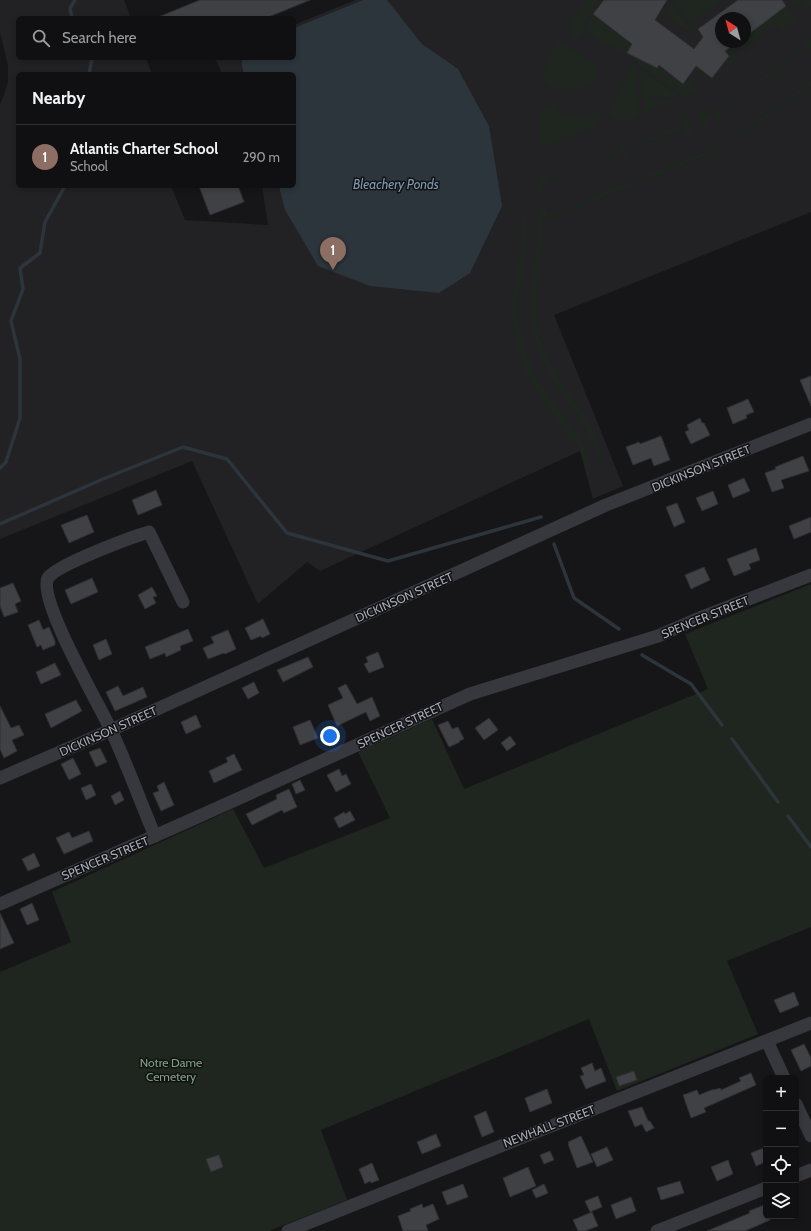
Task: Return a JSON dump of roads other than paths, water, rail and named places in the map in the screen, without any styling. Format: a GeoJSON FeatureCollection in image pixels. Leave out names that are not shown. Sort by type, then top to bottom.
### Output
{"type":"FeatureCollection","features":[{"type":"Feature","properties":{"kind":"street","name":"DICKINSON STREET"},"geometry":{"type":"LineString","coordinates":[[0,778],[111,730],[606,505],[811,424]]}},
{"type":"Feature","properties":{"kind":"street"},"geometry":{"type":"LineString","coordinates":[[155,836],[111,730],[73,658],[52,607],[48,593],[48,581],[51,575],[68,564],[149,532],[183,602]]}},
{"type":"Feature","properties":{"kind":"street","name":"SPENCER STREET"},"geometry":{"type":"LineString","coordinates":[[0,904],[470,694],[658,636],[702,617],[811,575]]}},
{"type":"Feature","properties":{"kind":"street","name":"NEWHALL STREET"},"geometry":{"type":"LineString","coordinates":[[288,1231],[552,1125],[661,1084],[811,1023]]}},
{"type":"Feature","properties":{"kind":"street"},"geometry":{"type":"LineString","coordinates":[[767,1041],[783,1075]]}},
{"type":"Feature","properties":{"kind":"street"},"geometry":{"type":"LineString","coordinates":[[799,1110],[811,1136]]}},
{"type":"Feature","properties":{"kind":"street"},"geometry":{"type":"LineString","coordinates":[[799,1175],[811,1170]]}},
{"type":"Feature","properties":{"kind":"street"},"geometry":{"type":"LineString","coordinates":[[657,1231],[763,1189]]}},
{"type":"Feature","properties":{"kind":"water","name":"Bleachery Ponds"},"geometry":{"type":"Polygon","coordinates":[[[363,0],[387,0],[422,44],[458,69],[489,126],[502,206],[470,273],[439,293],[370,286],[318,266],[285,210],[280,188],[296,188],[296,72],[244,72],[242,60],[296,60],[296,27],[363,0]]]}},
{"type":"Feature","properties":{"kind":"waterway"},"geometry":{"type":"LineString","coordinates":[[72,16],[70,8],[75,0]]}},
{"type":"Feature","properties":{"kind":"waterway"},"geometry":{"type":"LineString","coordinates":[[89,72],[92,60]]}},
{"type":"Feature","properties":{"kind":"waterway"},"geometry":{"type":"LineString","coordinates":[[0,468],[6,462],[20,418],[20,359],[11,321],[23,289],[20,268],[40,253],[45,222],[64,188]]}},
{"type":"Feature","properties":{"kind":"waterway"},"geometry":{"type":"LineString","coordinates":[[0,524],[103,479],[183,447],[227,459],[287,533],[388,561],[541,517]]}},
{"type":"Feature","properties":{"kind":"waterway"},"geometry":{"type":"LineString","coordinates":[[554,544],[574,598],[619,629]]}},
{"type":"Feature","properties":{"kind":"waterway"},"geometry":{"type":"LineString","coordinates":[[642,655],[691,684],[722,725]]}},
{"type":"Feature","properties":{"kind":"waterway"},"geometry":{"type":"LineString","coordinates":[[732,739],[778,802]]}},
{"type":"Feature","properties":{"kind":"waterway"},"geometry":{"type":"LineString","coordinates":[[788,816],[811,847]]}},
{"type":"Feature","properties":{"kind":"place","name":"Atlantis Charter School"},"geometry":{"type":"Point","coordinates":[333,270]}},
{"type":"Feature","properties":{"kind":"park label","name":"Notre Dame Cemetery"},"geometry":{"type":"Point","coordinates":[171,1069]}}]}
